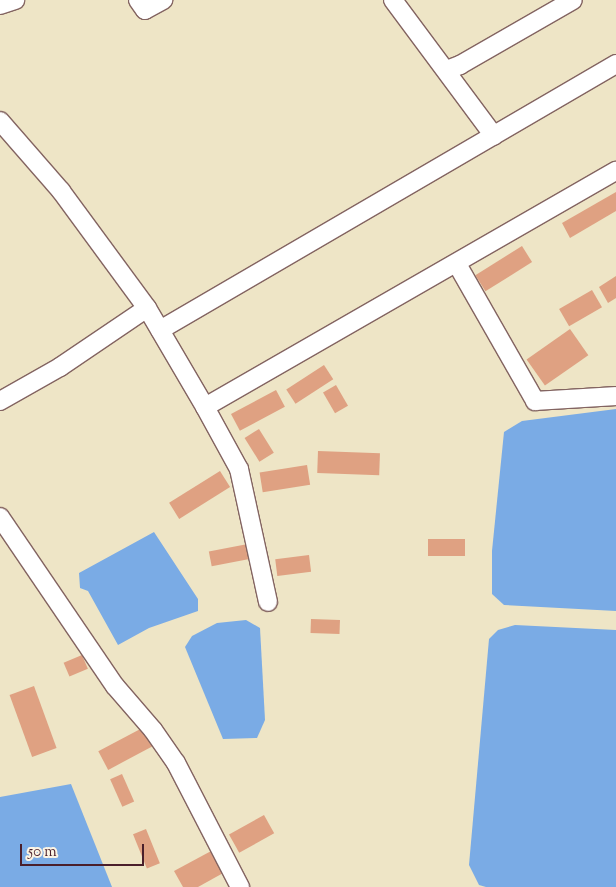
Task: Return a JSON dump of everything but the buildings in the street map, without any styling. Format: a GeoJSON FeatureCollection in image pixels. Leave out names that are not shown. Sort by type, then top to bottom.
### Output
{"type":"FeatureCollection","features":[{"type":"Feature","properties":{"kind":"street"},"geometry":{"type":"LineString","coordinates":[[0,5],[15,0]]}},
{"type":"Feature","properties":{"kind":"street"},"geometry":{"type":"LineString","coordinates":[[138,0],[145,10],[163,0]]}},
{"type":"Feature","properties":{"kind":"street"},"geometry":{"type":"LineString","coordinates":[[393,0],[439,64],[447,70],[494,136]]}},
{"type":"Feature","properties":{"kind":"street"},"geometry":{"type":"LineString","coordinates":[[447,70],[460,65],[573,0]]}},
{"type":"Feature","properties":{"kind":"street"},"geometry":{"type":"LineString","coordinates":[[160,330],[616,64]]}},
{"type":"Feature","properties":{"kind":"street"},"geometry":{"type":"LineString","coordinates":[[0,121],[61,191],[147,308],[205,407],[239,469],[259,548],[268,602]]}},
{"type":"Feature","properties":{"kind":"street"},"geometry":{"type":"LineString","coordinates":[[205,407],[458,264],[616,171]]}},
{"type":"Feature","properties":{"kind":"street"},"geometry":{"type":"LineString","coordinates":[[458,264],[535,401],[616,396]]}},
{"type":"Feature","properties":{"kind":"street"},"geometry":{"type":"LineString","coordinates":[[0,401],[60,367],[147,308]]}},
{"type":"Feature","properties":{"kind":"street"},"geometry":{"type":"LineString","coordinates":[[0,517],[115,686],[153,730],[176,763],[240,887]]}},
{"type":"Feature","properties":{"kind":"water"},"geometry":{"type":"Polygon","coordinates":[[[616,409],[616,611],[504,605],[492,594],[492,551],[504,432],[522,421],[616,409]]]}},
{"type":"Feature","properties":{"kind":"water"},"geometry":{"type":"Polygon","coordinates":[[[154,532],[198,599],[198,611],[149,628],[118,645],[88,591],[80,588],[79,573],[154,532]]]}},
{"type":"Feature","properties":{"kind":"water"},"geometry":{"type":"Polygon","coordinates":[[[246,620],[260,628],[265,720],[257,738],[223,739],[185,647],[192,636],[217,623],[246,620]]]}},
{"type":"Feature","properties":{"kind":"water"},"geometry":{"type":"Polygon","coordinates":[[[515,625],[616,630],[616,887],[486,887],[479,885],[469,865],[489,639],[498,630],[515,625]]]}},
{"type":"Feature","properties":{"kind":"water"},"geometry":{"type":"Polygon","coordinates":[[[71,784],[112,887],[0,887],[0,797],[71,784]]]}}]}
